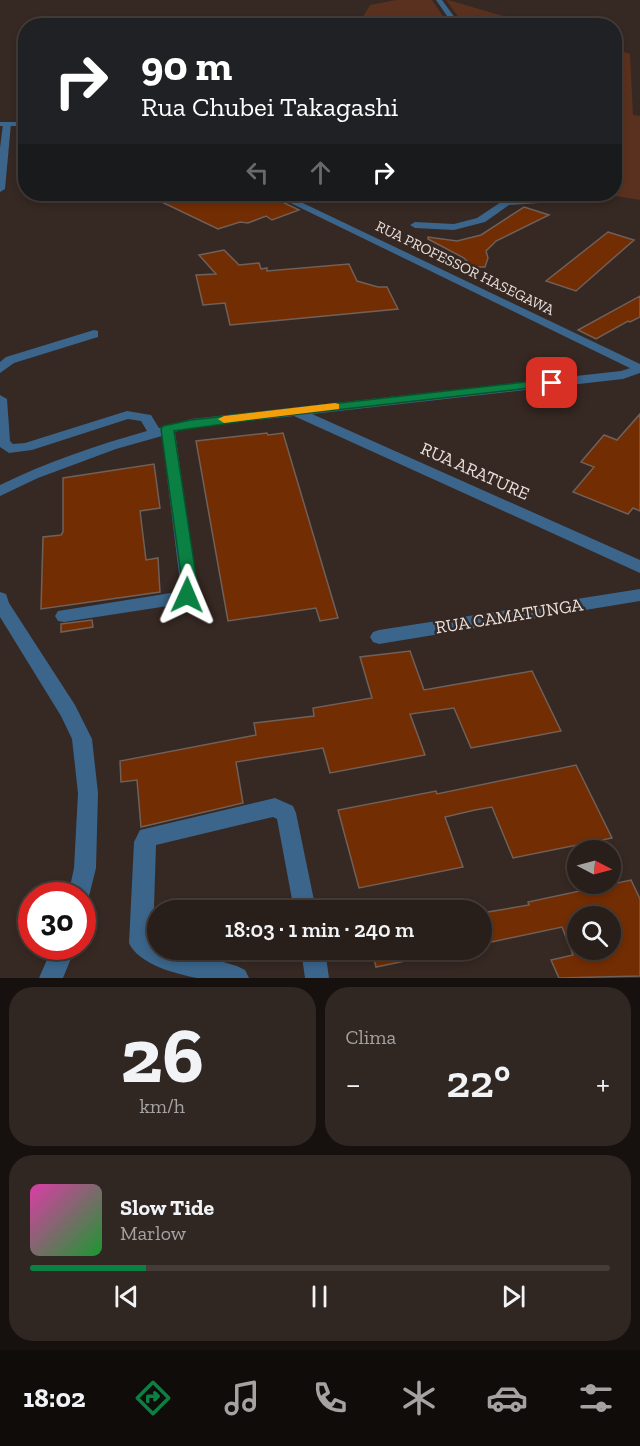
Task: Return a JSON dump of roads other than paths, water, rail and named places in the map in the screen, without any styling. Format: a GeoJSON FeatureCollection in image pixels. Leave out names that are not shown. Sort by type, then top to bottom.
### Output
{"type":"FeatureCollection","features":[{"type":"Feature","properties":{"kind":"street"},"geometry":{"type":"LineString","coordinates":[[439,0],[452,18]]}},
{"type":"Feature","properties":{"kind":"street"},"geometry":{"type":"LineString","coordinates":[[0,189],[4,124]]}},
{"type":"Feature","properties":{"kind":"street","name":"RUA PROFESSOR HASEGAWA"},"geometry":{"type":"LineString","coordinates":[[292,201],[640,369]]}},
{"type":"Feature","properties":{"kind":"street"},"geometry":{"type":"LineString","coordinates":[[414,225],[439,227],[465,225],[480,220],[502,203],[529,201]]}},
{"type":"Feature","properties":{"kind":"street"},"geometry":{"type":"LineString","coordinates":[[0,369],[10,360],[93,334]]}},
{"type":"Feature","properties":{"kind":"street"},"geometry":{"type":"LineString","coordinates":[[0,491],[33,475],[161,430],[191,423],[623,375],[640,369]]}},
{"type":"Feature","properties":{"kind":"street"},"geometry":{"type":"LineString","coordinates":[[0,399],[3,442],[9,448],[27,447],[127,415],[146,418],[161,430],[190,592],[181,598],[64,616]]}},
{"type":"Feature","properties":{"kind":"street","name":"RUA ARATURE"},"geometry":{"type":"LineString","coordinates":[[294,411],[640,567]]}},
{"type":"Feature","properties":{"kind":"street","name":"RUA CAMATUNGA"},"geometry":{"type":"LineString","coordinates":[[379,638],[640,595]]}},
{"type":"Feature","properties":{"kind":"street"},"geometry":{"type":"LineString","coordinates":[[0,597],[2,604],[68,711],[82,739],[88,793],[85,868],[82,882]]}},
{"type":"Feature","properties":{"kind":"street"},"geometry":{"type":"LineString","coordinates":[[147,948],[141,943],[145,842],[148,837],[275,807],[281,809],[288,819],[303,900]]}},
{"type":"Feature","properties":{"kind":"street"},"geometry":{"type":"LineString","coordinates":[[55,977],[60,960]]}},
{"type":"Feature","properties":{"kind":"street"},"geometry":{"type":"LineString","coordinates":[[177,960],[235,978]]}},
{"type":"Feature","properties":{"kind":"street"},"geometry":{"type":"LineString","coordinates":[[314,960],[317,978]]}}]}
